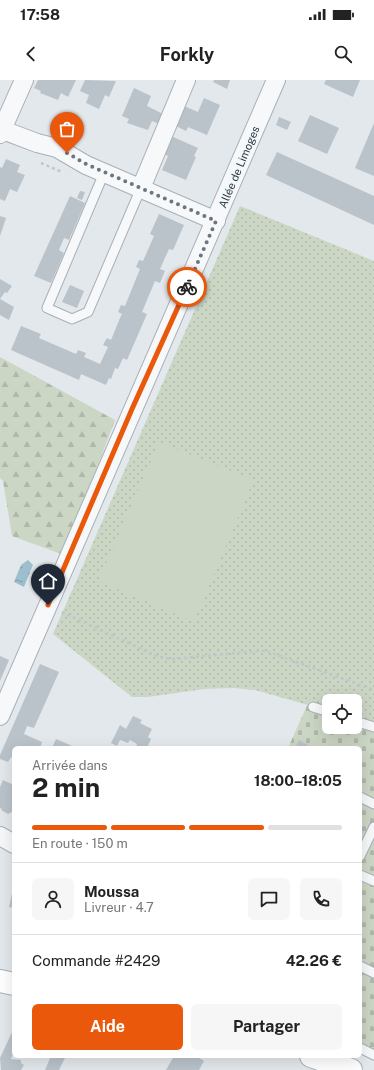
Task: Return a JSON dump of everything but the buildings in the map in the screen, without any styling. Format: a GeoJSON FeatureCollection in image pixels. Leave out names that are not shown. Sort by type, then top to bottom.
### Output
{"type":"FeatureCollection","features":[{"type":"Feature","properties":{"kind":"main road"},"geometry":{"type":"LineString","coordinates":[[0,981],[12,984]]}},
{"type":"Feature","properties":{"kind":"main road"},"geometry":{"type":"LineString","coordinates":[[317,1058],[351,1070]]}},
{"type":"Feature","properties":{"kind":"street"},"geometry":{"type":"LineString","coordinates":[[24,80],[1,131],[57,148],[104,173],[216,221]]}},
{"type":"Feature","properties":{"kind":"street"},"geometry":{"type":"LineString","coordinates":[[141,188],[186,80]]}},
{"type":"Feature","properties":{"kind":"street","name":"Allée de Limoges"},"geometry":{"type":"LineString","coordinates":[[0,716],[276,80]]}},
{"type":"Feature","properties":{"kind":"street"},"geometry":{"type":"LineString","coordinates":[[0,836],[12,843]]}},
{"type":"Feature","properties":{"kind":"lane"},"geometry":{"type":"LineString","coordinates":[[104,173],[47,308],[72,319],[88,312],[141,188]]}},
{"type":"Feature","properties":{"kind":"lane"},"geometry":{"type":"LineString","coordinates":[[313,707],[322,710]]}},
{"type":"Feature","properties":{"kind":"lane"},"geometry":{"type":"LineString","coordinates":[[362,723],[374,727]]}},
{"type":"Feature","properties":{"kind":"lane"},"geometry":{"type":"LineString","coordinates":[[362,798],[374,804]]}},
{"type":"Feature","properties":{"kind":"lane"},"geometry":{"type":"LineString","coordinates":[[362,852],[374,827]]}},
{"type":"Feature","properties":{"kind":"lane"},"geometry":{"type":"LineString","coordinates":[[362,875],[374,881]]}},
{"type":"Feature","properties":{"kind":"lane"},"geometry":{"type":"LineString","coordinates":[[362,967],[374,973]]}},
{"type":"Feature","properties":{"kind":"lane"},"geometry":{"type":"LineString","coordinates":[[362,1049],[374,1055]]}},
{"type":"Feature","properties":{"kind":"path"},"geometry":{"type":"LineString","coordinates":[[48,605],[152,654],[164,658],[174,659],[266,651],[374,690]]}},
{"type":"Feature","properties":{"kind":"green space"},"geometry":{"type":"Polygon","coordinates":[[[240,206],[374,261],[374,722],[362,718],[362,694],[322,694],[322,705],[310,701],[308,705],[255,690],[233,688],[204,689],[148,697],[132,697],[53,634],[240,206]]]}},
{"type":"Feature","properties":{"kind":"green space"},"geometry":{"type":"Polygon","coordinates":[[[0,357],[115,420],[64,555],[12,536],[3,481],[0,478],[0,357]]]}},
{"type":"Feature","properties":{"kind":"green space"},"geometry":{"type":"Polygon","coordinates":[[[159,442],[254,480],[194,622],[98,581],[159,442]]]}},
{"type":"Feature","properties":{"kind":"green space"},"geometry":{"type":"Polygon","coordinates":[[[309,701],[322,705],[322,734],[362,734],[362,718],[374,722],[374,1059],[362,1053],[362,746],[289,746],[309,701]]]}},
{"type":"Feature","properties":{"kind":"water"},"geometry":{"type":"Polygon","coordinates":[[[28,560],[33,565],[24,587],[14,582],[21,565],[28,560]]]}},
{"type":"Feature","properties":{"kind":"way so far"},"geometry":{"type":"LineString","coordinates":[[67,153],[86,164],[216,221],[187,287]]}},
{"type":"Feature","properties":{"kind":"route"},"geometry":{"type":"LineString","coordinates":[[48,605],[132,409],[187,287]]}}]}
